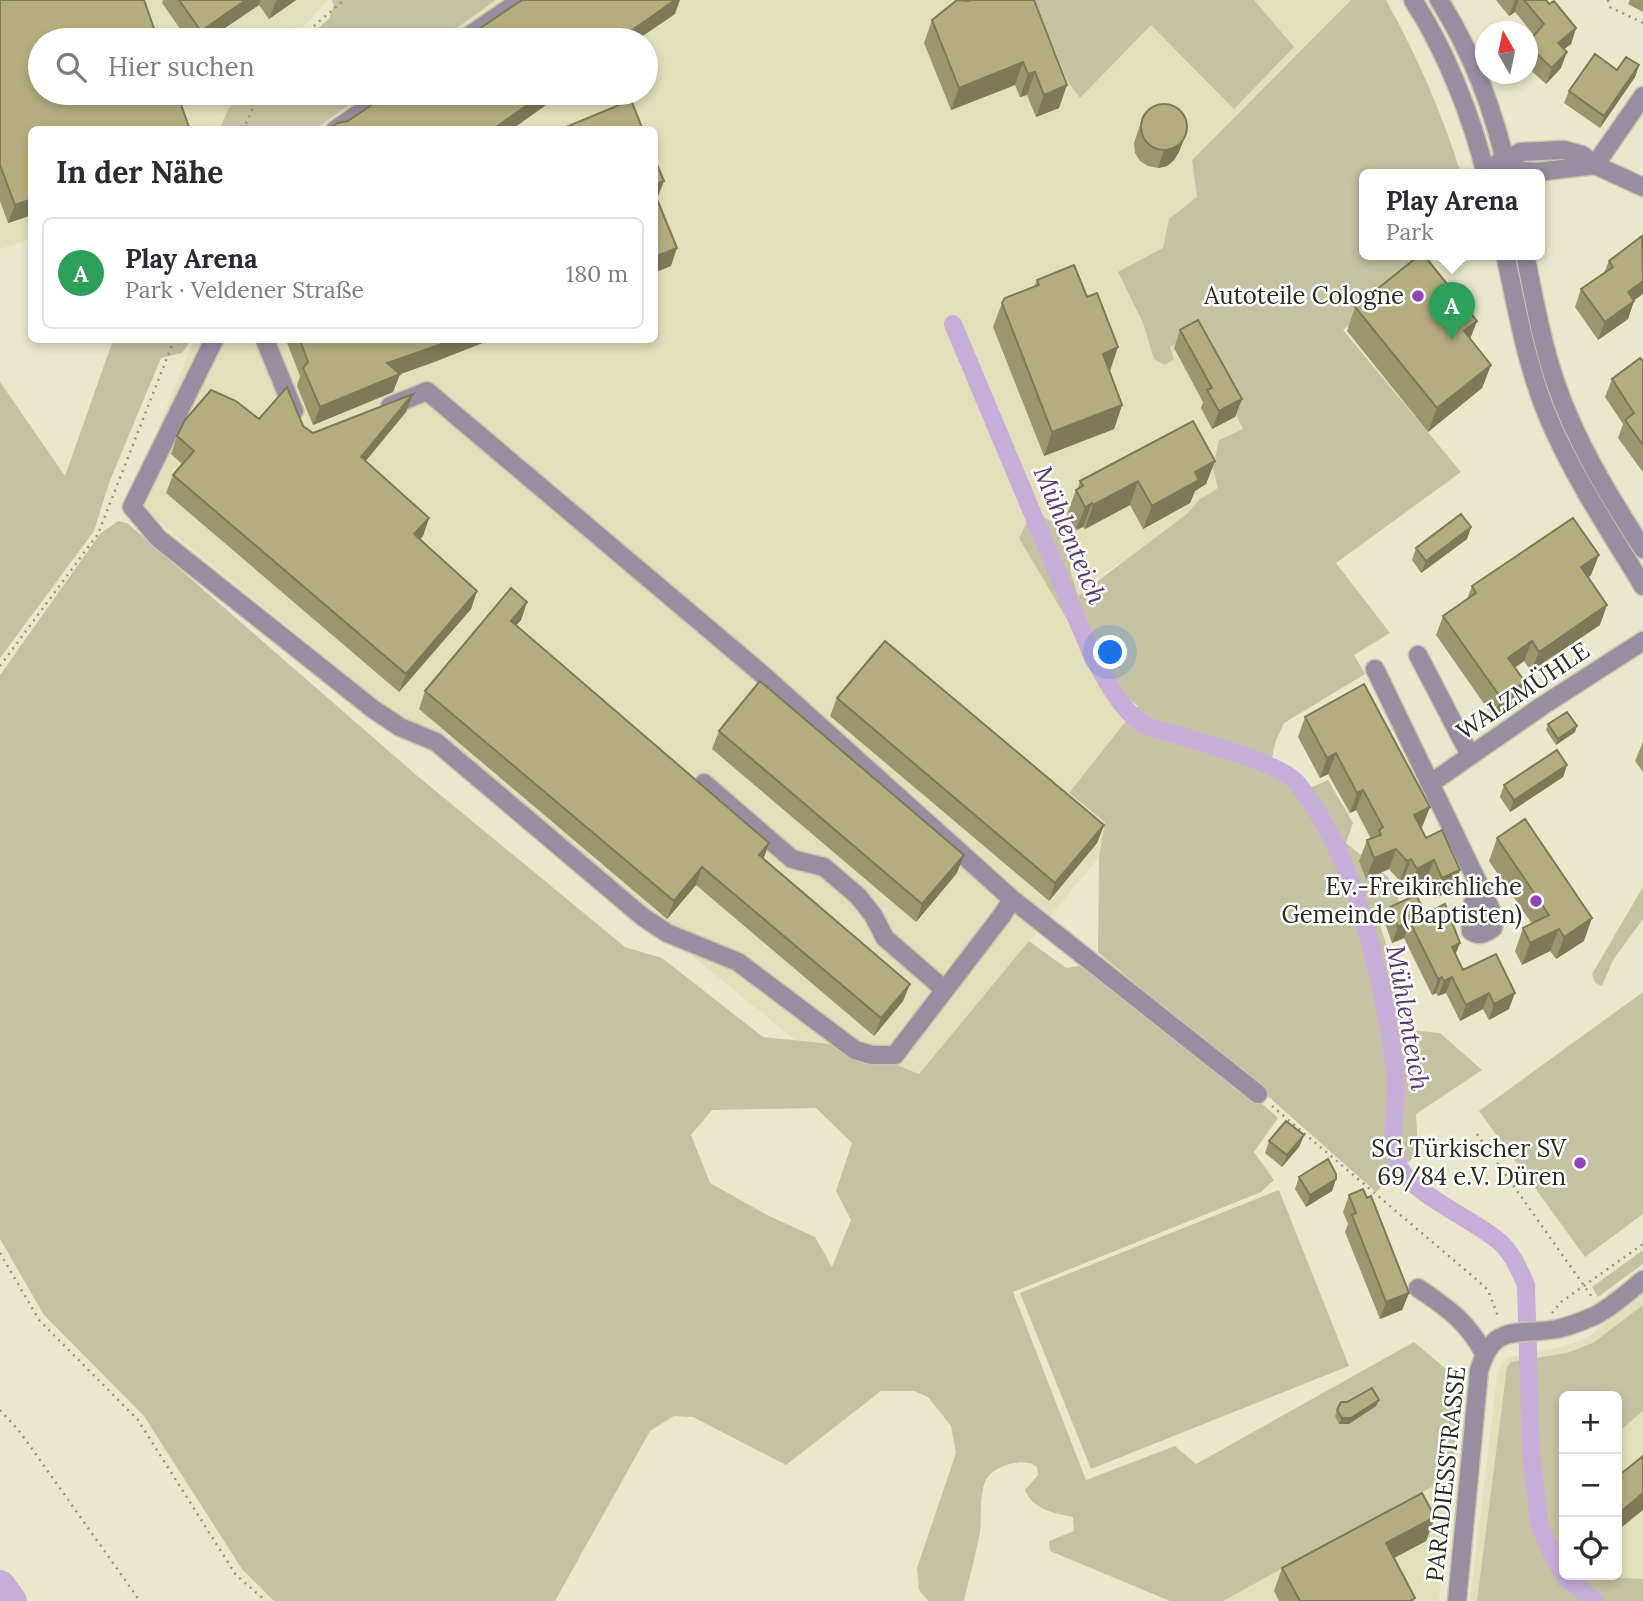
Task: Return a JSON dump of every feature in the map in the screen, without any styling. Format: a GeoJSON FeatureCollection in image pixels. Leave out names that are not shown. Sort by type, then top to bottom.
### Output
{"type":"FeatureCollection","features":[{"type":"Feature","properties":{"kind":"street"},"geometry":{"type":"LineString","coordinates":[[480,28],[521,0]]}},
{"type":"Feature","properties":{"kind":"street"},"geometry":{"type":"LineString","coordinates":[[1413,0],[1434,32],[1458,89],[1485,169]]}},
{"type":"Feature","properties":{"kind":"street"},"geometry":{"type":"LineString","coordinates":[[1439,0],[1454,23],[1479,80],[1507,168]]}},
{"type":"Feature","properties":{"kind":"street"},"geometry":{"type":"LineString","coordinates":[[1595,165],[1643,96]]}},
{"type":"Feature","properties":{"kind":"street"},"geometry":{"type":"LineString","coordinates":[[341,126],[371,105]]}},
{"type":"Feature","properties":{"kind":"street"},"geometry":{"type":"LineString","coordinates":[[1545,171],[1595,165],[1643,187]]}},
{"type":"Feature","properties":{"kind":"street"},"geometry":{"type":"LineString","coordinates":[[1506,260],[1536,383],[1548,417],[1571,467],[1643,586]]}},
{"type":"Feature","properties":{"kind":"street"},"geometry":{"type":"LineString","coordinates":[[1526,260],[1554,379],[1566,411],[1587,457],[1643,549]]}},
{"type":"Feature","properties":{"kind":"street"},"geometry":{"type":"LineString","coordinates":[[213,343],[132,507],[158,538],[373,709],[400,727],[436,742],[643,917],[667,933],[738,962],[855,1050],[872,1055],[895,1055],[1012,899]]}},
{"type":"Feature","properties":{"kind":"street"},"geometry":{"type":"LineString","coordinates":[[266,343],[301,428]]}},
{"type":"Feature","properties":{"kind":"street"},"geometry":{"type":"LineString","coordinates":[[379,411],[427,391],[763,675],[1012,899],[1258,1094]]}},
{"type":"Feature","properties":{"kind":"street","name":"WALZMÜHLE"},"geometry":{"type":"LineString","coordinates":[[1431,783],[1643,641]]}},
{"type":"Feature","properties":{"kind":"street"},"geometry":{"type":"LineString","coordinates":[[1418,655],[1470,755]]}},
{"type":"Feature","properties":{"kind":"street"},"geometry":{"type":"LineString","coordinates":[[1375,668],[1477,883]]}},
{"type":"Feature","properties":{"kind":"street"},"geometry":{"type":"LineString","coordinates":[[704,783],[792,859],[824,867],[858,896],[873,915],[885,939],[945,990]]}},
{"type":"Feature","properties":{"kind":"street"},"geometry":{"type":"LineString","coordinates":[[1418,1288],[1453,1312],[1473,1333],[1484,1353],[1492,1343],[1507,1335],[1573,1324],[1602,1311],[1643,1280]]}},
{"type":"Feature","properties":{"kind":"street","name":"PARADIESSTRASSE"},"geometry":{"type":"LineString","coordinates":[[1457,1601],[1479,1371],[1484,1353]]}},
{"type":"Feature","properties":{"kind":"path"},"geometry":{"type":"LineString","coordinates":[[312,28],[344,0]]}},
{"type":"Feature","properties":{"kind":"path"},"geometry":{"type":"LineString","coordinates":[[1608,0],[1610,7],[1643,23]]}},
{"type":"Feature","properties":{"kind":"path"},"geometry":{"type":"LineString","coordinates":[[245,126],[254,105]]}},
{"type":"Feature","properties":{"kind":"path"},"geometry":{"type":"LineString","coordinates":[[0,666],[98,534],[173,343]]}},
{"type":"Feature","properties":{"kind":"path"},"geometry":{"type":"LineString","coordinates":[[1258,1094],[1488,1290],[1507,1335]]}},
{"type":"Feature","properties":{"kind":"path"},"geometry":{"type":"LineString","coordinates":[[1476,1134],[1602,1311]]}},
{"type":"Feature","properties":{"kind":"path"},"geometry":{"type":"LineString","coordinates":[[1547,1330],[1549,1317],[1561,1302],[1643,1244]]}},
{"type":"Feature","properties":{"kind":"path"},"geometry":{"type":"LineString","coordinates":[[0,1254],[39,1320],[138,1420],[236,1575],[266,1601]]}},
{"type":"Feature","properties":{"kind":"path"},"geometry":{"type":"LineString","coordinates":[[0,1410],[20,1432],[140,1601]]}},
{"type":"Feature","properties":{"kind":"shaded area"},"geometry":{"type":"Polygon","coordinates":[[[0,0],[328,0],[302,28],[28,28],[28,105],[234,105],[226,126],[28,126],[28,240],[0,249],[0,0]]]}},
{"type":"Feature","properties":{"kind":"shaded area"},"geometry":{"type":"Polygon","coordinates":[[[332,0],[496,0],[457,28],[318,28],[329,19],[334,5],[332,0]]]}},
{"type":"Feature","properties":{"kind":"shaded area"},"geometry":{"type":"Polygon","coordinates":[[[371,0],[1351,0],[1191,160],[1269,473],[1087,583],[1212,721],[886,1114],[130,498],[193,343],[658,343],[658,126],[260,126],[278,105],[658,105],[658,28],[346,28],[371,0]]]}},
{"type":"Feature","properties":{"kind":"shaded area"},"geometry":{"type":"Polygon","coordinates":[[[1035,0],[1254,0],[1294,47],[1234,109],[1151,25],[1080,98],[1067,80],[1035,0]]]}},
{"type":"Feature","properties":{"kind":"shaded area"},"geometry":{"type":"Polygon","coordinates":[[[1351,0],[1386,0],[1428,85],[1459,169],[1359,169],[1359,260],[1431,260],[1343,330],[1461,472],[1336,563],[1390,633],[1354,655],[1365,674],[1284,723],[1272,758],[1299,774],[1310,788],[1328,780],[1353,823],[1346,843],[1388,877],[1404,911],[1379,922],[1403,997],[1410,1030],[1440,1033],[1482,1070],[1416,1114],[1418,1153],[1376,1192],[1098,952],[1099,857],[1105,822],[1069,793],[1138,706],[1120,692],[1098,682],[1071,626],[1019,538],[1029,519],[1044,518],[1060,525],[1069,540],[1070,570],[1078,596],[1188,513],[1199,500],[1218,488],[1213,469],[1219,440],[1243,429],[1197,332],[1170,347],[1174,359],[1165,365],[1154,359],[1143,323],[1118,272],[1163,248],[1169,219],[1197,197],[1192,160],[1351,0]]]}},
{"type":"Feature","properties":{"kind":"shaded area"},"geometry":{"type":"Polygon","coordinates":[[[232,105],[349,105],[319,126],[221,126],[232,105]]]}},
{"type":"Feature","properties":{"kind":"shaded area"},"geometry":{"type":"Polygon","coordinates":[[[112,343],[189,343],[182,353],[161,358],[109,483],[94,531],[0,658],[0,382],[65,476],[112,343]]]}},
{"type":"Feature","properties":{"kind":"shaded area"},"geometry":{"type":"Polygon","coordinates":[[[118,521],[127,523],[415,774],[625,947],[662,958],[763,1037],[850,1046],[919,1074],[1029,941],[1066,968],[1090,964],[1097,957],[1278,1118],[1254,1152],[1274,1180],[1261,1192],[1013,1292],[1086,1480],[1175,1446],[1196,1464],[1414,1342],[1452,1374],[1464,1372],[1452,1476],[1223,1601],[1170,1601],[1050,1551],[1049,1541],[1074,1531],[1073,1517],[1045,1510],[1029,1497],[1025,1490],[1038,1475],[1037,1467],[1024,1462],[1008,1464],[988,1476],[983,1488],[977,1549],[964,1601],[928,1601],[919,1590],[917,1568],[956,1453],[951,1426],[928,1397],[914,1391],[881,1391],[786,1465],[693,1417],[674,1416],[650,1431],[555,1601],[274,1601],[242,1569],[144,1416],[44,1315],[0,1239],[0,675],[100,534],[118,521]],[[816,1108],[712,1110],[691,1135],[710,1183],[767,1215],[815,1237],[832,1267],[851,1220],[836,1191],[852,1143],[816,1108]]]}},
{"type":"Feature","properties":{"kind":"shaded area"},"geometry":{"type":"Polygon","coordinates":[[[1643,887],[1643,919],[1613,960],[1602,986],[1595,983],[1592,974],[1643,887]]]}},
{"type":"Feature","properties":{"kind":"shaded area","name":"SG Türkischer SV 69/84 e.V. Düren"},"geometry":{"type":"Polygon","coordinates":[[[1643,992],[1643,1214],[1585,1257],[1479,1111],[1643,992]]]}},
{"type":"Feature","properties":{"kind":"shaded area"},"geometry":{"type":"Polygon","coordinates":[[[1279,1190],[1349,1366],[1091,1469],[1020,1293],[1279,1190]]]}},
{"type":"Feature","properties":{"kind":"shaded area"},"geometry":{"type":"Polygon","coordinates":[[[1643,1250],[1643,1264],[1598,1297],[1592,1287],[1643,1250]]]}},
{"type":"Feature","properties":{"kind":"shaded area"},"geometry":{"type":"Polygon","coordinates":[[[1643,1292],[1643,1601],[1470,1601],[1497,1378],[1501,1365],[1508,1358],[1562,1347],[1587,1338],[1643,1292]]]}},
{"type":"Feature","properties":{"kind":"shaded area"},"geometry":{"type":"Polygon","coordinates":[[[1643,1305],[1643,1411],[1622,1429],[1622,1391],[1559,1391],[1559,1580],[1643,1579],[1643,1601],[1477,1601],[1507,1367],[1511,1362],[1567,1353],[1593,1343],[1643,1305]]]}},
{"type":"Feature","properties":{"kind":"shaded area"},"geometry":{"type":"Polygon","coordinates":[[[1452,1476],[1439,1601],[1223,1601],[1452,1476]]]}},
{"type":"Feature","properties":{"kind":"building"},"geometry":{"type":"Polygon","coordinates":[[[0,0],[144,0],[154,28],[28,28],[28,105],[181,105],[189,126],[28,126],[28,200],[15,205],[0,165],[0,0]]]}},
{"type":"Feature","properties":{"kind":"building"},"geometry":{"type":"Polygon","coordinates":[[[179,0],[246,0],[205,28],[199,28],[179,0]]]}},
{"type":"Feature","properties":{"kind":"building"},"geometry":{"type":"Polygon","coordinates":[[[522,0],[675,0],[635,28],[480,28],[522,0]]]}},
{"type":"Feature","properties":{"kind":"building"},"geometry":{"type":"Polygon","coordinates":[[[957,0],[1034,0],[1067,85],[1044,95],[1035,72],[1028,74],[1023,62],[959,88],[932,20],[957,0]]]}},
{"type":"Feature","properties":{"kind":"building"},"geometry":{"type":"Polygon","coordinates":[[[1524,0],[1546,0],[1549,4],[1554,1],[1576,28],[1558,43],[1567,52],[1552,68],[1538,55],[1538,31],[1544,24],[1524,0]]]}},
{"type":"Feature","properties":{"kind":"building"},"geometry":{"type":"Polygon","coordinates":[[[1595,54],[1617,70],[1626,57],[1639,65],[1604,116],[1569,91],[1595,54]]]}},
{"type":"Feature","properties":{"kind":"building"},"geometry":{"type":"Polygon","coordinates":[[[1164,104],[1180,111],[1187,127],[1180,143],[1164,150],[1148,143],[1141,127],[1148,111],[1164,104]]]}},
{"type":"Feature","properties":{"kind":"building"},"geometry":{"type":"Polygon","coordinates":[[[371,105],[527,105],[498,126],[333,126],[348,121],[371,105]]]}},
{"type":"Feature","properties":{"kind":"building"},"geometry":{"type":"Polygon","coordinates":[[[619,105],[633,105],[641,126],[569,126],[619,105]]]}},
{"type":"Feature","properties":{"kind":"building"},"geometry":{"type":"Polygon","coordinates":[[[658,167],[664,181],[658,183],[658,167]]]}},
{"type":"Feature","properties":{"kind":"building"},"geometry":{"type":"Polygon","coordinates":[[[658,202],[677,248],[658,255],[658,202]]]}},
{"type":"Feature","properties":{"kind":"building"},"geometry":{"type":"Polygon","coordinates":[[[1642,236],[1643,281],[1628,292],[1634,301],[1605,322],[1581,289],[1613,267],[1609,261],[1642,236]]]}},
{"type":"Feature","properties":{"kind":"building"},"geometry":{"type":"Polygon","coordinates":[[[1414,260],[1428,260],[1477,321],[1464,331],[1491,365],[1437,408],[1355,307],[1414,260]]]}},
{"type":"Feature","properties":{"kind":"building"},"geometry":{"type":"Polygon","coordinates":[[[1074,265],[1087,297],[1097,293],[1118,347],[1103,354],[1122,405],[1052,432],[1002,303],[1005,298],[1039,285],[1037,280],[1074,265]]]}},
{"type":"Feature","properties":{"kind":"building"},"geometry":{"type":"Polygon","coordinates":[[[1198,320],[1242,399],[1219,411],[1207,390],[1212,388],[1180,330],[1198,320]]]}},
{"type":"Feature","properties":{"kind":"building"},"geometry":{"type":"Polygon","coordinates":[[[301,343],[444,343],[387,363],[400,374],[320,407],[303,368],[308,362],[301,343]]]}},
{"type":"Feature","properties":{"kind":"building"},"geometry":{"type":"Polygon","coordinates":[[[1640,358],[1643,361],[1643,445],[1625,420],[1634,413],[1612,379],[1640,358]]]}},
{"type":"Feature","properties":{"kind":"building"},"geometry":{"type":"Polygon","coordinates":[[[287,387],[303,426],[313,433],[413,394],[361,457],[429,518],[414,534],[477,591],[406,674],[173,475],[194,451],[177,436],[185,420],[211,390],[236,401],[259,419],[287,387]]]}},
{"type":"Feature","properties":{"kind":"building"},"geometry":{"type":"Polygon","coordinates":[[[1193,421],[1215,461],[1195,472],[1199,480],[1152,506],[1138,481],[1085,507],[1076,490],[1083,486],[1080,481],[1193,421]]]}},
{"type":"Feature","properties":{"kind":"building"},"geometry":{"type":"Polygon","coordinates":[[[1461,514],[1471,527],[1426,561],[1416,548],[1461,514]]]}},
{"type":"Feature","properties":{"kind":"building"},"geometry":{"type":"Polygon","coordinates":[[[1573,518],[1599,555],[1581,567],[1607,605],[1539,652],[1532,641],[1508,658],[1525,682],[1501,698],[1443,616],[1476,593],[1472,586],[1573,518]]]}},
{"type":"Feature","properties":{"kind":"building"},"geometry":{"type":"Polygon","coordinates":[[[511,588],[527,602],[511,621],[769,843],[759,855],[910,984],[881,1018],[702,867],[674,901],[425,691],[511,588]]]}},
{"type":"Feature","properties":{"kind":"building"},"geometry":{"type":"Polygon","coordinates":[[[885,641],[1104,825],[1055,883],[837,698],[885,641]]]}},
{"type":"Feature","properties":{"kind":"building"},"geometry":{"type":"Polygon","coordinates":[[[760,681],[964,855],[922,904],[719,731],[760,681]]]}},
{"type":"Feature","properties":{"kind":"building"},"geometry":{"type":"Polygon","coordinates":[[[1364,684],[1430,807],[1414,815],[1426,838],[1442,830],[1460,870],[1442,878],[1434,860],[1417,869],[1411,859],[1407,861],[1396,849],[1374,858],[1367,840],[1381,835],[1379,830],[1383,827],[1363,790],[1357,793],[1336,753],[1327,758],[1305,717],[1364,684]]]}},
{"type":"Feature","properties":{"kind":"building"},"geometry":{"type":"Polygon","coordinates":[[[1567,712],[1577,726],[1558,739],[1548,724],[1567,712]]]}},
{"type":"Feature","properties":{"kind":"building"},"geometry":{"type":"Polygon","coordinates":[[[1557,750],[1567,765],[1514,800],[1504,785],[1557,750]]]}},
{"type":"Feature","properties":{"kind":"building"},"geometry":{"type":"Polygon","coordinates":[[[1525,819],[1592,918],[1564,937],[1559,929],[1530,943],[1523,928],[1549,915],[1497,838],[1525,819]]]}},
{"type":"Feature","properties":{"kind":"building"},"geometry":{"type":"Polygon","coordinates":[[[1416,895],[1426,914],[1445,904],[1460,943],[1452,947],[1463,970],[1496,954],[1515,993],[1494,1004],[1489,993],[1466,1005],[1452,977],[1444,981],[1442,977],[1438,979],[1410,922],[1398,927],[1390,907],[1416,895]]]}},
{"type":"Feature","properties":{"kind":"building"},"geometry":{"type":"Polygon","coordinates":[[[1286,1121],[1304,1135],[1287,1155],[1269,1141],[1286,1121]]]}},
{"type":"Feature","properties":{"kind":"building"},"geometry":{"type":"Polygon","coordinates":[[[1328,1159],[1336,1179],[1310,1195],[1299,1177],[1328,1159]]]}},
{"type":"Feature","properties":{"kind":"building"},"geometry":{"type":"Polygon","coordinates":[[[1363,1189],[1367,1198],[1371,1196],[1409,1293],[1386,1302],[1352,1215],[1356,1213],[1349,1195],[1363,1189]]]}},
{"type":"Feature","properties":{"kind":"building"},"geometry":{"type":"Polygon","coordinates":[[[1372,1388],[1379,1400],[1351,1418],[1342,1418],[1337,1410],[1341,1402],[1347,1402],[1372,1388]]]}},
{"type":"Feature","properties":{"kind":"building"},"geometry":{"type":"Polygon","coordinates":[[[1643,1456],[1643,1493],[1622,1511],[1622,1473],[1643,1456]]]}},
{"type":"Feature","properties":{"kind":"building"},"geometry":{"type":"Polygon","coordinates":[[[1422,1493],[1435,1517],[1386,1543],[1415,1598],[1410,1601],[1300,1601],[1282,1568],[1422,1493]]]}},
{"type":"Feature","properties":{"kind":"waterway","name":"Mühlenteich"},"geometry":{"type":"LineString","coordinates":[[953,324],[1092,655],[1119,700],[1133,716],[1148,727],[1239,754],[1289,776],[1298,784],[1318,813],[1336,846],[1363,919],[1383,996],[1395,1068],[1394,1140],[1398,1163],[1404,1174],[1429,1196],[1502,1244],[1513,1258],[1526,1285],[1531,1455],[1540,1527],[1566,1578],[1595,1601]]}},
{"type":"Feature","properties":{"kind":"waterway"},"geometry":{"type":"LineString","coordinates":[[0,1585],[12,1601]]}},
{"type":"Feature","properties":{"kind":"place","name":"Autoteile Cologne"},"geometry":{"type":"Point","coordinates":[1418,296]}},
{"type":"Feature","properties":{"kind":"place","name":"Play Arena"},"geometry":{"type":"Point","coordinates":[1452,340]}},
{"type":"Feature","properties":{"kind":"place","name":"Ev.-Freikirchliche Gemeinde (Baptisten)"},"geometry":{"type":"Point","coordinates":[1536,901]}},
{"type":"Feature","properties":{"kind":"place","name":"SG Türkischer SV 69/84 e.V. Düren"},"geometry":{"type":"Point","coordinates":[1580,1163]}}]}
